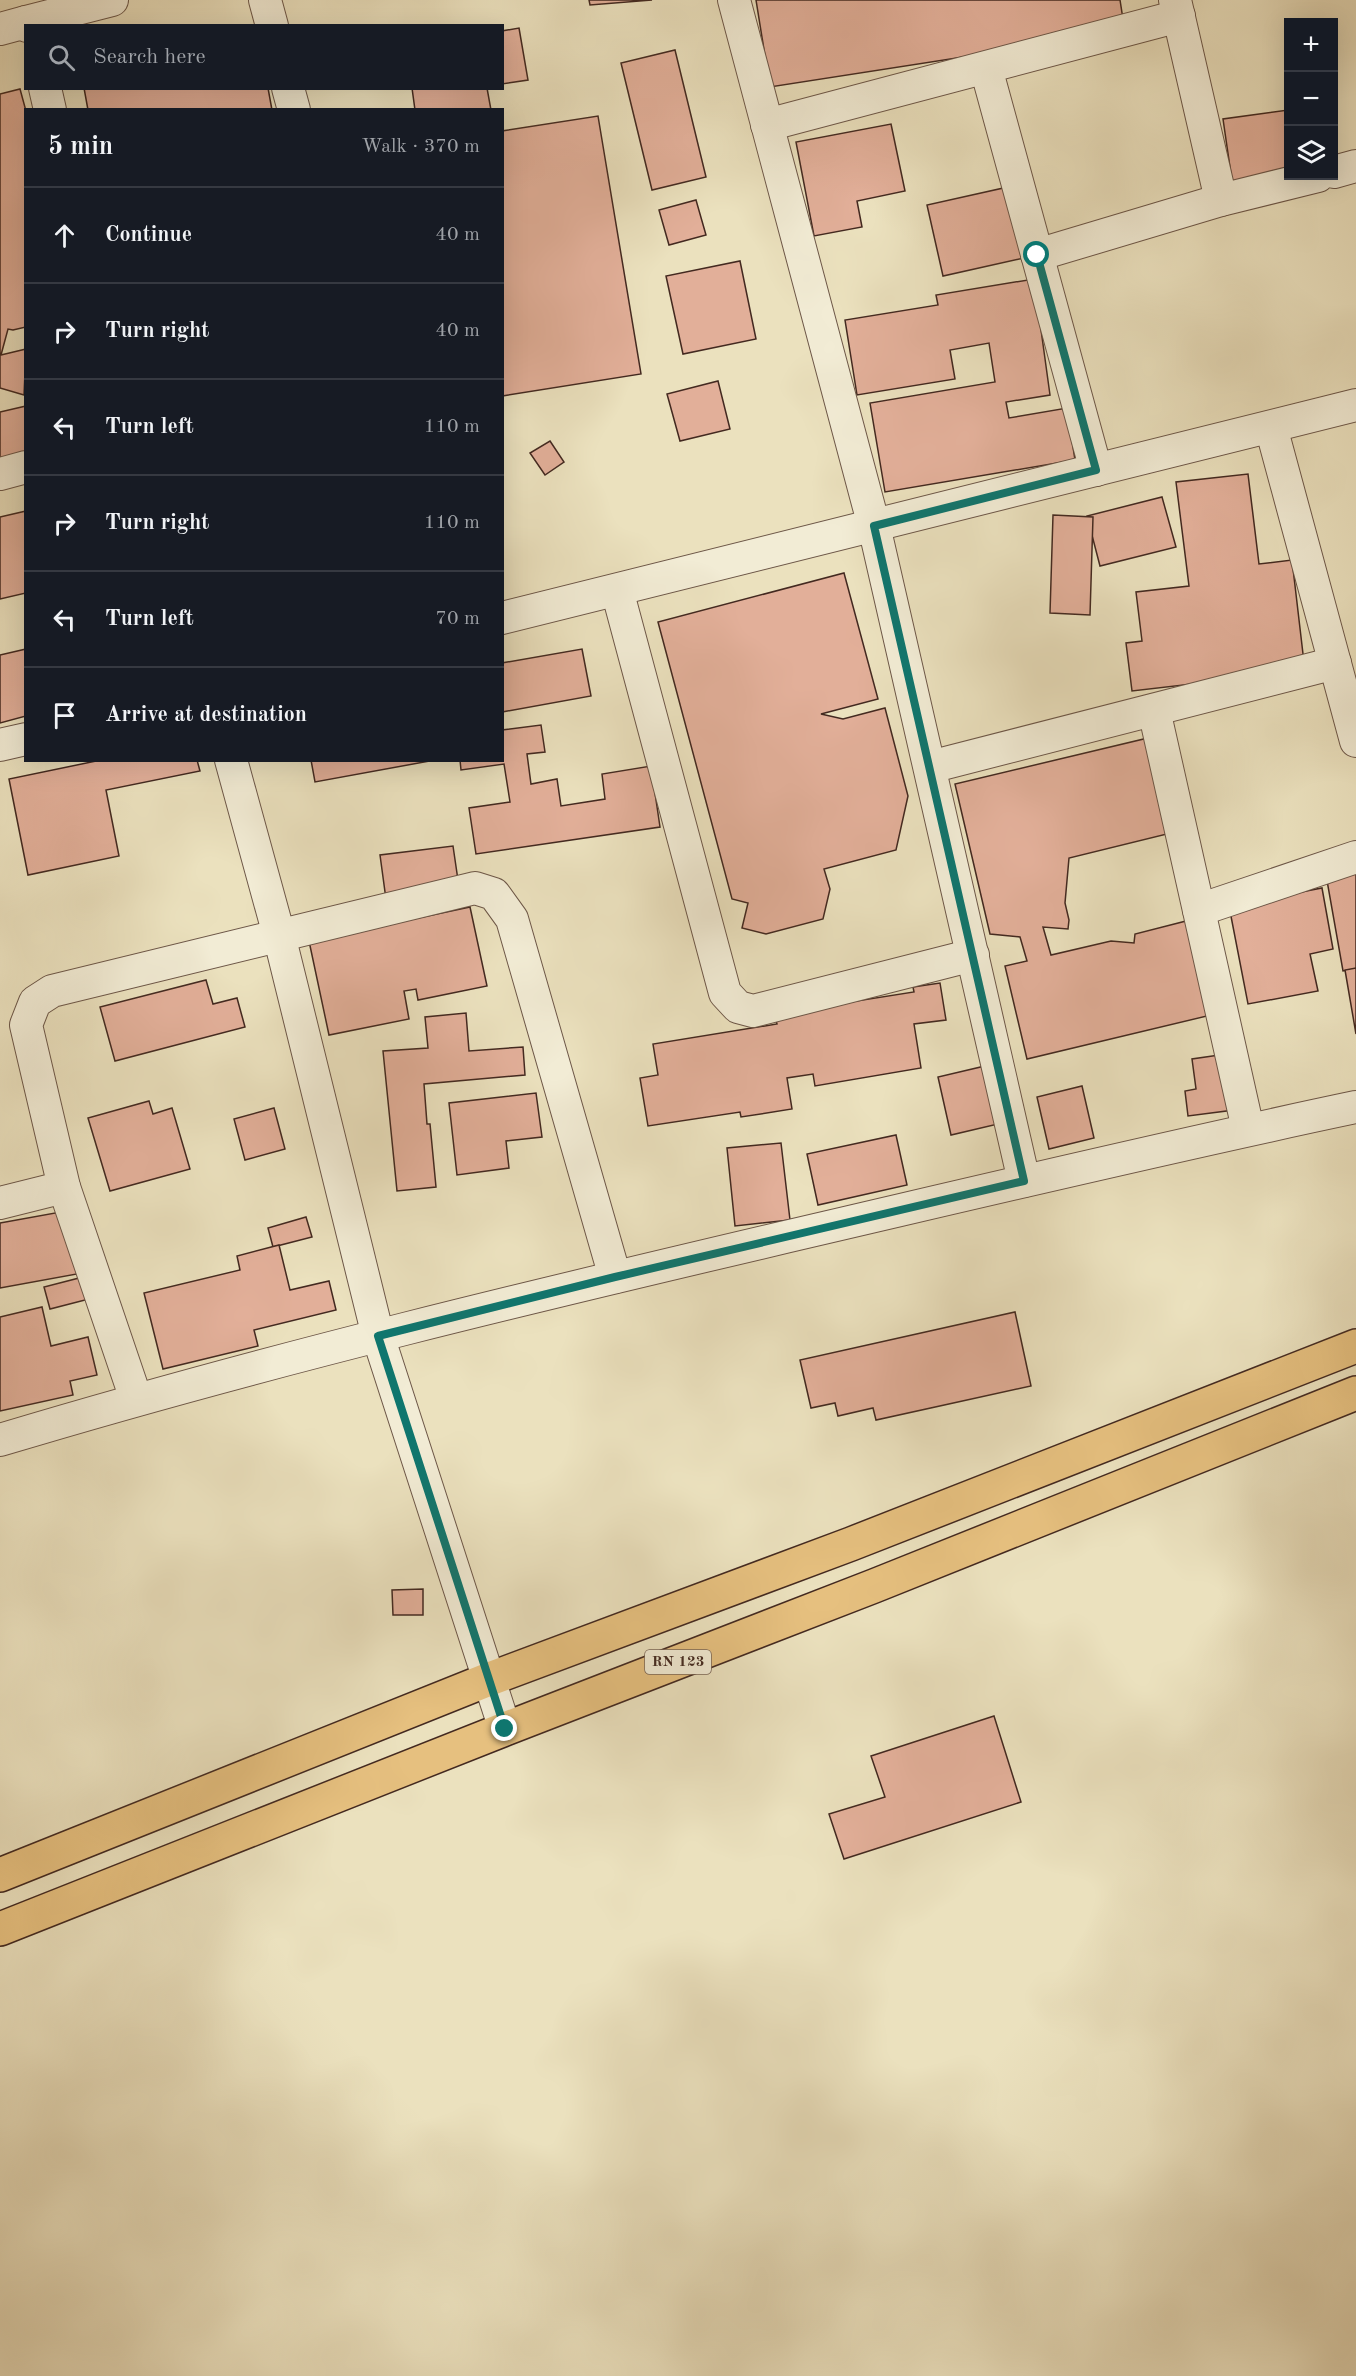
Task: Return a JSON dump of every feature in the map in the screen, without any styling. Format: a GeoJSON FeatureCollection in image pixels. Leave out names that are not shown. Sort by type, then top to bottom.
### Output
{"type":"FeatureCollection","features":[{"type":"Feature","properties":{"kind":"main road"},"geometry":{"type":"LineString","coordinates":[[0,1875],[487,1680],[851,1544],[1356,1346]]}},
{"type":"Feature","properties":{"kind":"main road","name":"RN 123"},"geometry":{"type":"LineString","coordinates":[[0,1929],[874,1586],[1356,1393]]}},
{"type":"Feature","properties":{"kind":"street"},"geometry":{"type":"LineString","coordinates":[[18,25],[112,0]]}},
{"type":"Feature","properties":{"kind":"street"},"geometry":{"type":"LineString","coordinates":[[265,0],[271,24]]}},
{"type":"Feature","properties":{"kind":"street"},"geometry":{"type":"LineString","coordinates":[[734,0],[874,526],[1024,1181]]}},
{"type":"Feature","properties":{"kind":"street"},"geometry":{"type":"LineString","coordinates":[[767,125],[986,68],[1177,8],[1221,200]]}},
{"type":"Feature","properties":{"kind":"street"},"geometry":{"type":"LineString","coordinates":[[986,68],[1096,470]]}},
{"type":"Feature","properties":{"kind":"street"},"geometry":{"type":"LineString","coordinates":[[46,90],[50,108]]}},
{"type":"Feature","properties":{"kind":"street"},"geometry":{"type":"LineString","coordinates":[[289,90],[293,108]]}},
{"type":"Feature","properties":{"kind":"street"},"geometry":{"type":"LineString","coordinates":[[1338,170],[1356,166]]}},
{"type":"Feature","properties":{"kind":"street"},"geometry":{"type":"LineString","coordinates":[[1037,255],[1221,200],[1302,180]]}},
{"type":"Feature","properties":{"kind":"street"},"geometry":{"type":"LineString","coordinates":[[504,618],[1356,405]]}},
{"type":"Feature","properties":{"kind":"street"},"geometry":{"type":"LineString","coordinates":[[1271,426],[1356,741]]}},
{"type":"Feature","properties":{"kind":"street"},"geometry":{"type":"LineString","coordinates":[[0,474],[24,468]]}},
{"type":"Feature","properties":{"kind":"street"},"geometry":{"type":"LineString","coordinates":[[617,590],[725,993],[738,1007],[753,1011],[973,955]]}},
{"type":"Feature","properties":{"kind":"street"},"geometry":{"type":"LineString","coordinates":[[930,767],[1335,663]]}},
{"type":"Feature","properties":{"kind":"street"},"geometry":{"type":"LineString","coordinates":[[1154,710],[1248,1129]]}},
{"type":"Feature","properties":{"kind":"street"},"geometry":{"type":"LineString","coordinates":[[0,745],[24,739]]}},
{"type":"Feature","properties":{"kind":"street"},"geometry":{"type":"LineString","coordinates":[[232,762],[279,935],[378,1336],[487,1680],[505,1729]]}},
{"type":"Feature","properties":{"kind":"street"},"geometry":{"type":"LineString","coordinates":[[1199,910],[1356,857]]}},
{"type":"Feature","properties":{"kind":"street"},"geometry":{"type":"LineString","coordinates":[[136,1399],[64,1187],[26,1025],[35,1002],[52,990],[475,888],[494,894],[512,919],[615,1277]]}},
{"type":"Feature","properties":{"kind":"street"},"geometry":{"type":"LineString","coordinates":[[0,1440],[136,1399],[615,1277],[1248,1129],[1356,1107]]}},
{"type":"Feature","properties":{"kind":"street"},"geometry":{"type":"LineString","coordinates":[[0,1203],[64,1187]]}},
{"type":"Feature","properties":{"kind":"building"},"geometry":{"type":"Polygon","coordinates":[[[589,0],[652,0],[590,5],[589,0]]]}},
{"type":"Feature","properties":{"kind":"building"},"geometry":{"type":"Polygon","coordinates":[[[756,0],[1120,0],[1125,32],[770,87],[756,0]]]}},
{"type":"Feature","properties":{"kind":"building"},"geometry":{"type":"Polygon","coordinates":[[[519,28],[528,80],[504,84],[504,31],[519,28]]]}},
{"type":"Feature","properties":{"kind":"building"},"geometry":{"type":"Polygon","coordinates":[[[675,50],[706,177],[652,190],[621,63],[675,50]]]}},
{"type":"Feature","properties":{"kind":"building"},"geometry":{"type":"Polygon","coordinates":[[[20,89],[25,108],[24,327],[8,329],[1,355],[24,349],[24,395],[0,388],[0,94],[20,89]]]}},
{"type":"Feature","properties":{"kind":"building"},"geometry":{"type":"Polygon","coordinates":[[[84,90],[268,90],[272,108],[88,108],[84,90]]]}},
{"type":"Feature","properties":{"kind":"building"},"geometry":{"type":"Polygon","coordinates":[[[412,90],[487,90],[491,108],[415,108],[412,90]]]}},
{"type":"Feature","properties":{"kind":"building"},"geometry":{"type":"Polygon","coordinates":[[[1284,111],[1284,174],[1232,181],[1223,119],[1284,111]]]}},
{"type":"Feature","properties":{"kind":"building"},"geometry":{"type":"Polygon","coordinates":[[[598,116],[641,374],[504,396],[504,131],[598,116]]]}},
{"type":"Feature","properties":{"kind":"building"},"geometry":{"type":"Polygon","coordinates":[[[891,124],[905,191],[857,201],[862,227],[814,236],[796,142],[891,124]]]}},
{"type":"Feature","properties":{"kind":"building"},"geometry":{"type":"Polygon","coordinates":[[[1008,187],[1024,258],[943,276],[927,205],[1008,187]]]}},
{"type":"Feature","properties":{"kind":"building"},"geometry":{"type":"Polygon","coordinates":[[[696,200],[706,235],[669,245],[659,210],[696,200]]]}},
{"type":"Feature","properties":{"kind":"building"},"geometry":{"type":"Polygon","coordinates":[[[740,261],[756,339],[683,354],[666,276],[740,261]]]}},
{"type":"Feature","properties":{"kind":"building"},"geometry":{"type":"Polygon","coordinates":[[[1034,279],[1050,395],[1006,402],[1009,418],[1067,408],[1075,460],[885,492],[870,403],[995,382],[989,343],[950,350],[955,379],[857,395],[845,320],[938,305],[936,295],[1034,279]]]}},
{"type":"Feature","properties":{"kind":"building"},"geometry":{"type":"Polygon","coordinates":[[[718,381],[730,429],[680,441],[667,394],[718,381]]]}},
{"type":"Feature","properties":{"kind":"building"},"geometry":{"type":"Polygon","coordinates":[[[24,406],[24,479],[0,485],[0,412],[24,406]]]}},
{"type":"Feature","properties":{"kind":"building"},"geometry":{"type":"Polygon","coordinates":[[[550,441],[564,462],[545,475],[530,453],[550,441]]]}},
{"type":"Feature","properties":{"kind":"building"},"geometry":{"type":"Polygon","coordinates":[[[1248,474],[1259,564],[1292,560],[1305,671],[1132,691],[1126,643],[1142,641],[1136,592],[1189,586],[1176,482],[1248,474]]]}},
{"type":"Feature","properties":{"kind":"building"},"geometry":{"type":"Polygon","coordinates":[[[1162,497],[1176,547],[1100,566],[1087,516],[1162,497]]]}},
{"type":"Feature","properties":{"kind":"building"},"geometry":{"type":"Polygon","coordinates":[[[24,511],[24,593],[0,599],[0,517],[24,511]]]}},
{"type":"Feature","properties":{"kind":"building"},"geometry":{"type":"Polygon","coordinates":[[[1053,515],[1093,517],[1090,615],[1050,613],[1053,515]]]}},
{"type":"Feature","properties":{"kind":"building"},"geometry":{"type":"Polygon","coordinates":[[[844,573],[878,699],[821,714],[843,719],[885,708],[908,796],[896,850],[824,869],[830,889],[823,919],[766,934],[742,928],[748,903],[732,899],[658,622],[844,573]]]}},
{"type":"Feature","properties":{"kind":"building"},"geometry":{"type":"Polygon","coordinates":[[[24,649],[24,717],[0,723],[0,655],[24,649]]]}},
{"type":"Feature","properties":{"kind":"building"},"geometry":{"type":"Polygon","coordinates":[[[582,649],[591,696],[504,712],[504,663],[582,649]]]}},
{"type":"Feature","properties":{"kind":"building"},"geometry":{"type":"Polygon","coordinates":[[[541,725],[545,752],[527,754],[531,784],[557,779],[561,806],[605,799],[602,774],[651,766],[660,827],[476,854],[469,808],[510,802],[504,764],[461,770],[460,762],[504,762],[504,730],[541,725]]]}},
{"type":"Feature","properties":{"kind":"building"},"geometry":{"type":"Polygon","coordinates":[[[1148,738],[1167,834],[1069,858],[1065,903],[1069,920],[1068,929],[1043,927],[1051,955],[1111,941],[1134,943],[1135,934],[1190,920],[1207,1016],[1027,1059],[1005,966],[1027,961],[1020,937],[990,934],[955,784],[1148,738]]]}},
{"type":"Feature","properties":{"kind":"building"},"geometry":{"type":"Polygon","coordinates":[[[91,762],[198,762],[200,771],[106,790],[119,856],[28,875],[9,779],[91,762]]]}},
{"type":"Feature","properties":{"kind":"building"},"geometry":{"type":"Polygon","coordinates":[[[311,762],[424,762],[315,782],[311,762]]]}},
{"type":"Feature","properties":{"kind":"building"},"geometry":{"type":"Polygon","coordinates":[[[453,846],[459,887],[388,914],[380,855],[453,846]]]}},
{"type":"Feature","properties":{"kind":"building"},"geometry":{"type":"Polygon","coordinates":[[[1356,871],[1356,969],[1343,971],[1326,875],[1356,871]]]}},
{"type":"Feature","properties":{"kind":"building"},"geometry":{"type":"Polygon","coordinates":[[[1322,888],[1333,949],[1310,954],[1318,991],[1248,1004],[1229,906],[1322,888]]]}},
{"type":"Feature","properties":{"kind":"building"},"geometry":{"type":"Polygon","coordinates":[[[470,907],[487,986],[418,1000],[416,989],[404,991],[409,1019],[329,1035],[309,941],[470,907]]]}},
{"type":"Feature","properties":{"kind":"building"},"geometry":{"type":"Polygon","coordinates":[[[1356,968],[1356,1034],[1345,970],[1356,968]]]}},
{"type":"Feature","properties":{"kind":"building"},"geometry":{"type":"Polygon","coordinates":[[[206,980],[213,1004],[237,998],[245,1027],[115,1061],[100,1007],[206,980]]]}},
{"type":"Feature","properties":{"kind":"building"},"geometry":{"type":"Polygon","coordinates":[[[940,983],[946,1020],[914,1024],[921,1068],[815,1086],[813,1074],[787,1078],[792,1109],[741,1117],[740,1112],[648,1126],[640,1078],[658,1075],[653,1044],[777,1024],[774,1014],[914,992],[913,987],[940,983]]]}},
{"type":"Feature","properties":{"kind":"building"},"geometry":{"type":"Polygon","coordinates":[[[466,1013],[469,1051],[523,1047],[525,1075],[424,1084],[436,1187],[397,1191],[383,1051],[428,1048],[425,1017],[466,1013]]]}},
{"type":"Feature","properties":{"kind":"building"},"geometry":{"type":"Polygon","coordinates":[[[1226,1054],[1234,1110],[1188,1116],[1185,1091],[1196,1089],[1192,1059],[1226,1054]]]}},
{"type":"Feature","properties":{"kind":"building"},"geometry":{"type":"Polygon","coordinates":[[[985,1066],[998,1124],[951,1135],[938,1077],[985,1066]]]}},
{"type":"Feature","properties":{"kind":"building"},"geometry":{"type":"Polygon","coordinates":[[[1082,1086],[1094,1138],[1049,1149],[1037,1097],[1082,1086]]]}},
{"type":"Feature","properties":{"kind":"building"},"geometry":{"type":"Polygon","coordinates":[[[536,1093],[542,1137],[506,1141],[509,1168],[457,1175],[449,1103],[536,1093]]]}},
{"type":"Feature","properties":{"kind":"building"},"geometry":{"type":"Polygon","coordinates":[[[149,1101],[153,1114],[172,1108],[190,1169],[110,1191],[88,1118],[149,1101]]]}},
{"type":"Feature","properties":{"kind":"building"},"geometry":{"type":"Polygon","coordinates":[[[274,1108],[285,1149],[245,1160],[234,1119],[274,1108]]]}},
{"type":"Feature","properties":{"kind":"building"},"geometry":{"type":"Polygon","coordinates":[[[896,1135],[907,1185],[818,1205],[807,1154],[896,1135]]]}},
{"type":"Feature","properties":{"kind":"building"},"geometry":{"type":"Polygon","coordinates":[[[781,1143],[790,1220],[735,1226],[727,1148],[781,1143]]]}},
{"type":"Feature","properties":{"kind":"building"},"geometry":{"type":"Polygon","coordinates":[[[66,1211],[77,1274],[0,1288],[0,1223],[66,1211]]]}},
{"type":"Feature","properties":{"kind":"building"},"geometry":{"type":"Polygon","coordinates":[[[306,1217],[312,1237],[273,1247],[268,1228],[306,1217]]]}},
{"type":"Feature","properties":{"kind":"building"},"geometry":{"type":"Polygon","coordinates":[[[279,1245],[290,1290],[329,1281],[336,1310],[254,1330],[258,1346],[163,1369],[144,1293],[240,1270],[237,1256],[279,1245]]]}},
{"type":"Feature","properties":{"kind":"building"},"geometry":{"type":"Polygon","coordinates":[[[83,1277],[89,1299],[50,1309],[44,1287],[83,1277]]]}},
{"type":"Feature","properties":{"kind":"building"},"geometry":{"type":"Polygon","coordinates":[[[42,1307],[51,1346],[88,1337],[97,1375],[70,1381],[73,1395],[0,1411],[0,1317],[42,1307]]]}},
{"type":"Feature","properties":{"kind":"building"},"geometry":{"type":"Polygon","coordinates":[[[1015,1312],[1031,1386],[876,1420],[873,1408],[838,1416],[835,1403],[811,1408],[800,1360],[1015,1312]]]}},
{"type":"Feature","properties":{"kind":"building"},"geometry":{"type":"Polygon","coordinates":[[[423,1589],[423,1615],[393,1615],[392,1590],[423,1589]]]}},
{"type":"Feature","properties":{"kind":"building"},"geometry":{"type":"Polygon","coordinates":[[[994,1716],[1021,1802],[844,1859],[829,1814],[885,1797],[871,1756],[994,1716]]]}},
{"type":"Feature","properties":{"kind":"route"},"geometry":{"type":"LineString","coordinates":[[505,1729],[487,1680],[378,1336],[615,1277],[1024,1181],[874,526],[1096,470],[1037,255]]}}]}
